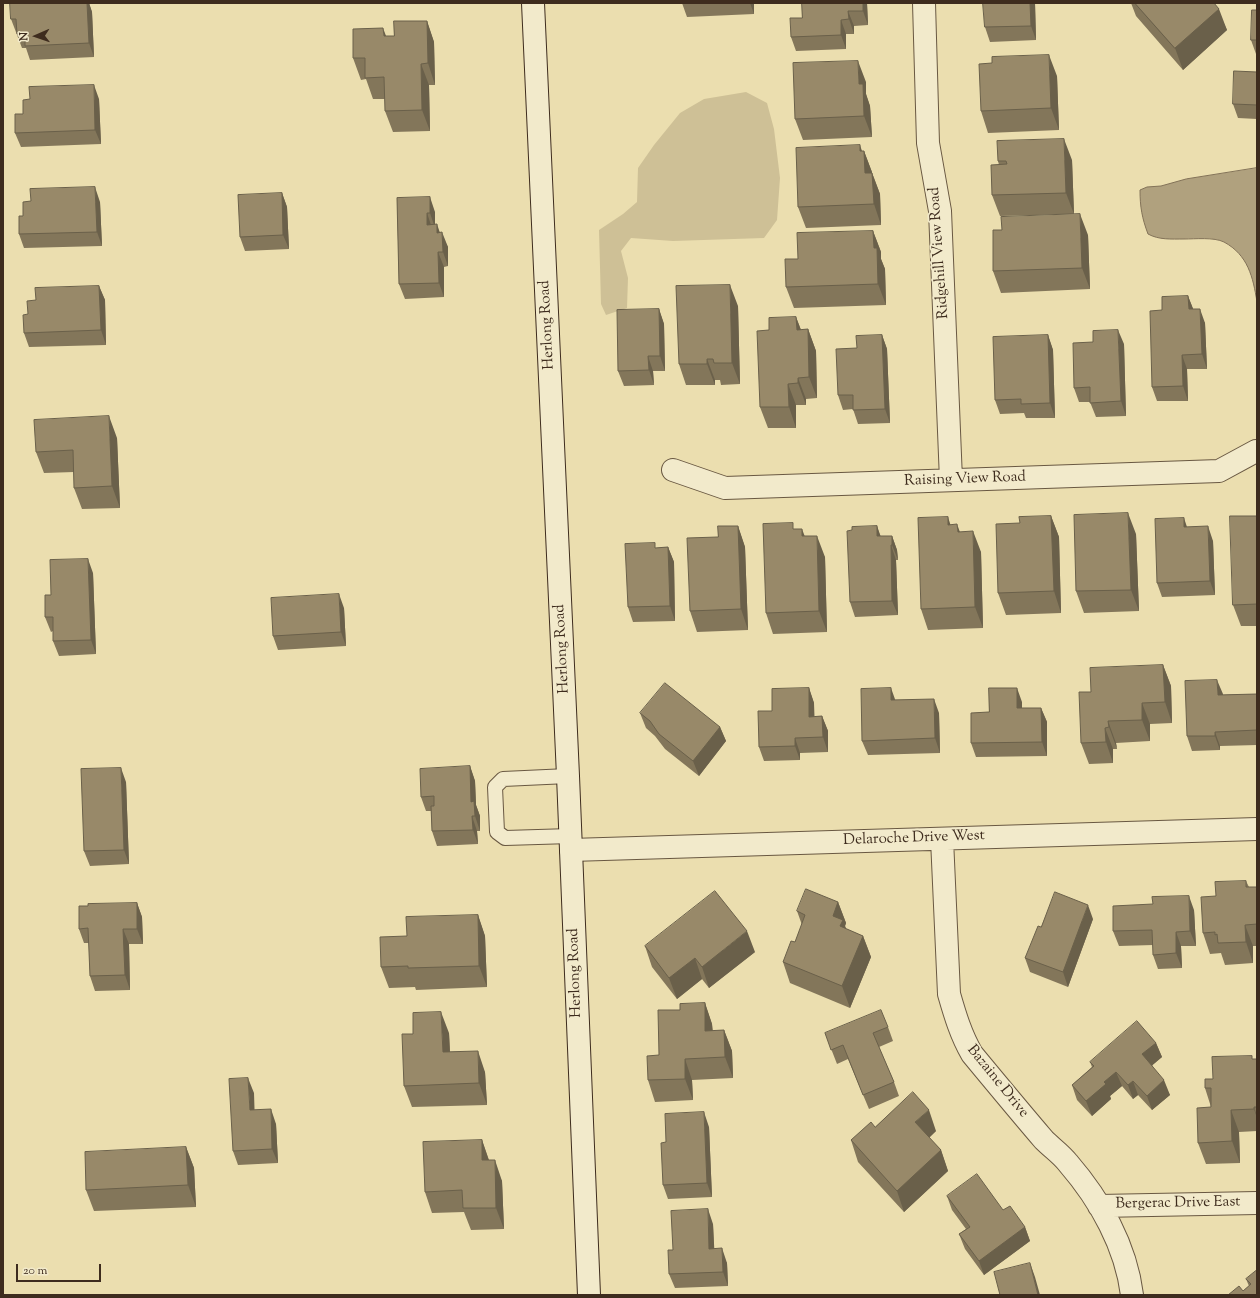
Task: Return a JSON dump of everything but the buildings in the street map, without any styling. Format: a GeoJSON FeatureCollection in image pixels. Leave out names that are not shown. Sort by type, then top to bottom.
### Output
{"type":"FeatureCollection","features":[{"type":"Feature","properties":{"kind":"street","name":"Herlong Road"},"geometry":{"type":"LineString","coordinates":[[533,3],[571,843],[589,1295]]}},
{"type":"Feature","properties":{"kind":"street","name":"Ridgehill View Road"},"geometry":{"type":"LineString","coordinates":[[924,3],[928,143],[940,211],[952,480]]}},
{"type":"Feature","properties":{"kind":"street","name":"Raising View Road"},"geometry":{"type":"LineString","coordinates":[[673,470],[725,488],[1219,471],[1256,452]]}},
{"type":"Feature","properties":{"kind":"street","name":"Delaroche Drive West"},"geometry":{"type":"LineString","coordinates":[[571,843],[942,839],[1257,829]]}},
{"type":"Feature","properties":{"kind":"street","name":"Bazaine Drive"},"geometry":{"type":"LineString","coordinates":[[942,839],[949,994],[955,1018],[964,1040],[972,1054],[1046,1142],[1067,1161],[1084,1183],[1099,1206],[1116,1238],[1125,1263],[1132,1295]]}},
{"type":"Feature","properties":{"kind":"street","name":"Bergerac Drive East"},"geometry":{"type":"LineString","coordinates":[[1099,1206],[1257,1203]]}},
{"type":"Feature","properties":{"kind":"lane"},"geometry":{"type":"LineString","coordinates":[[568,776],[504,779],[495,787],[497,832],[505,838],[571,843]]}},
{"type":"Feature","properties":{"kind":"shaded area"},"geometry":{"type":"Polygon","coordinates":[[[746,92],[767,103],[774,129],[780,178],[777,220],[764,238],[673,241],[631,238],[621,251],[628,278],[627,308],[606,315],[601,304],[599,230],[623,214],[637,202],[638,168],[654,145],[680,113],[704,99],[746,92]]]}},
{"type":"Feature","properties":{"kind":"shaded area"},"geometry":{"type":"Polygon","coordinates":[[[1257,168],[1257,302],[1254,284],[1244,260],[1239,253],[1224,242],[1210,239],[1165,239],[1148,234],[1144,223],[1140,202],[1140,190],[1147,187],[1161,186],[1186,179],[1257,168]]]}}]}
